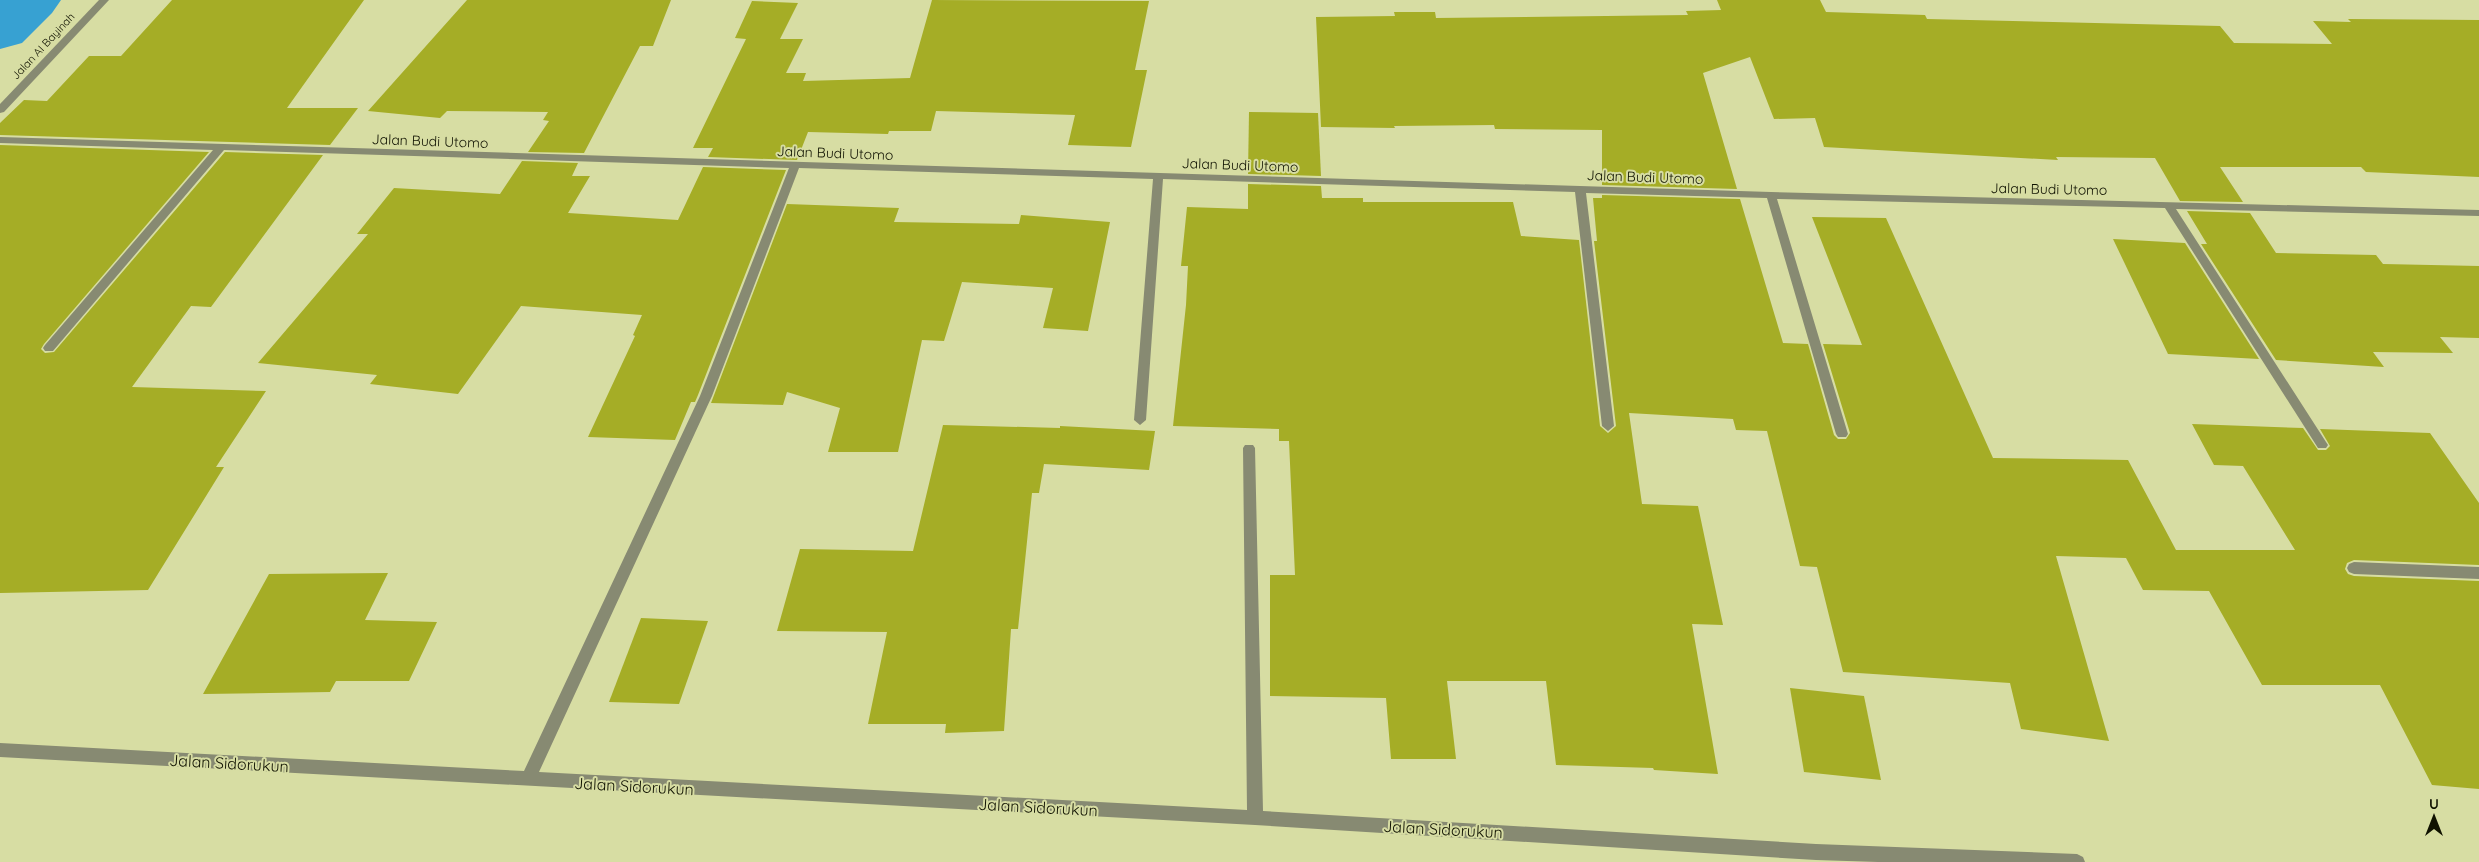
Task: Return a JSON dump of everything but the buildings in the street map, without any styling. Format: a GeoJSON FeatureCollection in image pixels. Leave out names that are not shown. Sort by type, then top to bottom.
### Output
{"type":"FeatureCollection","features":[{"type":"Feature","properties":{"kind":"street","name":"Jalan AI Bayinah"},"geometry":{"type":"LineString","coordinates":[[0,110],[104,0]]}},
{"type":"Feature","properties":{"kind":"street","name":"Jalan Budi Utomo"},"geometry":{"type":"LineString","coordinates":[[0,140],[1771,196],[2479,213]]}},
{"type":"Feature","properties":{"kind":"street"},"geometry":{"type":"LineString","coordinates":[[49,348],[220,148]]}},
{"type":"Feature","properties":{"kind":"street"},"geometry":{"type":"LineString","coordinates":[[528,780],[706,396],[795,166]]}},
{"type":"Feature","properties":{"kind":"street"},"geometry":{"type":"LineString","coordinates":[[1140,420],[1158,176]]}},
{"type":"Feature","properties":{"kind":"street"},"geometry":{"type":"LineString","coordinates":[[1580,189],[1608,426]]}},
{"type":"Feature","properties":{"kind":"street"},"geometry":{"type":"LineString","coordinates":[[1771,196],[1842,434]]}},
{"type":"Feature","properties":{"kind":"street"},"geometry":{"type":"LineString","coordinates":[[2168,205],[2322,446]]}},
{"type":"Feature","properties":{"kind":"street"},"geometry":{"type":"LineString","coordinates":[[1249,448],[1255,818]]}},
{"type":"Feature","properties":{"kind":"street"},"geometry":{"type":"LineString","coordinates":[[2354,568],[2479,573]]}},
{"type":"Feature","properties":{"kind":"street","name":"Jalan Sidorukun"},"geometry":{"type":"LineString","coordinates":[[0,750],[1255,818],[1816,852],[2077,862]]}},
{"type":"Feature","properties":{"kind":"waterway"},"geometry":{"type":"LineString","coordinates":[[0,30],[31,0]]}}]}
